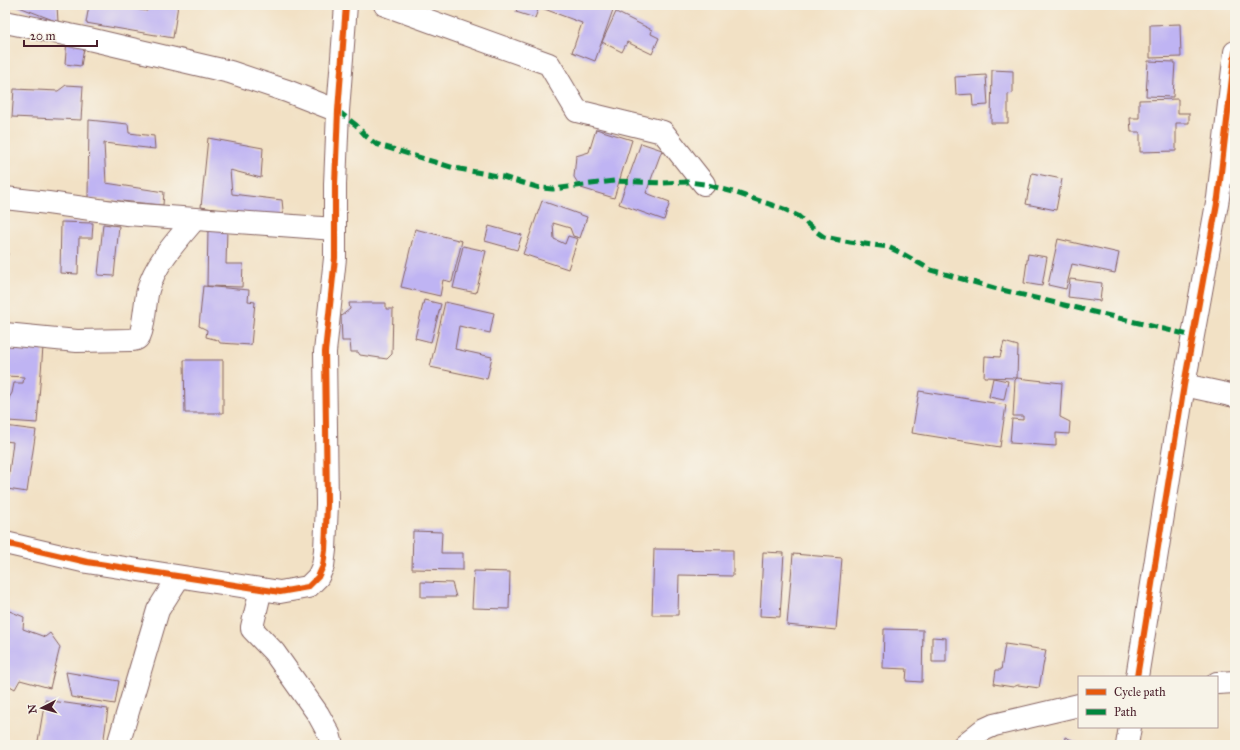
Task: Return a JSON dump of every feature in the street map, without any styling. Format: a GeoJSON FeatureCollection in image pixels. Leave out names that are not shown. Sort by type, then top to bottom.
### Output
{"type":"FeatureCollection","features":[{"type":"Feature","properties":{"kind":"street"},"geometry":{"type":"LineString","coordinates":[[5,544],[87,562],[280,592],[308,587],[318,577],[323,566],[325,550],[327,504],[325,352],[335,258],[335,184],[338,111],[346,5]]}},
{"type":"Feature","properties":{"kind":"street"},"geometry":{"type":"LineString","coordinates":[[385,5],[549,64],[577,111],[663,132],[704,184]]}},
{"type":"Feature","properties":{"kind":"street"},"geometry":{"type":"LineString","coordinates":[[5,22],[90,39],[230,72],[287,91],[338,111]]}},
{"type":"Feature","properties":{"kind":"street"},"geometry":{"type":"LineString","coordinates":[[1137,676],[1184,385],[1218,198],[1235,52]]}},
{"type":"Feature","properties":{"kind":"street"},"geometry":{"type":"LineString","coordinates":[[1218,198],[1235,179]]}},
{"type":"Feature","properties":{"kind":"street"},"geometry":{"type":"LineString","coordinates":[[5,198],[127,214],[335,229]]}},
{"type":"Feature","properties":{"kind":"street"},"geometry":{"type":"LineString","coordinates":[[5,334],[77,341],[137,339],[142,330],[145,299],[153,276],[174,244],[195,219]]}},
{"type":"Feature","properties":{"kind":"street"},"geometry":{"type":"LineString","coordinates":[[1184,385],[1235,396]]}},
{"type":"Feature","properties":{"kind":"street"},"geometry":{"type":"LineString","coordinates":[[118,745],[158,610],[179,577]]}},
{"type":"Feature","properties":{"kind":"street"},"geometry":{"type":"LineString","coordinates":[[261,589],[252,629],[274,652],[318,714],[329,734],[332,745]]}},
{"type":"Feature","properties":{"kind":"street"},"geometry":{"type":"LineString","coordinates":[[1218,682],[1235,682]]}},
{"type":"Feature","properties":{"kind":"street"},"geometry":{"type":"LineString","coordinates":[[964,745],[983,730],[994,725],[1078,705]]}},
{"type":"Feature","properties":{"kind":"street"},"geometry":{"type":"LineString","coordinates":[[1127,745],[1130,728]]}},
{"type":"Feature","properties":{"kind":"building"},"geometry":{"type":"Polygon","coordinates":[[[14,5],[57,5],[58,22],[14,5]]]}},
{"type":"Feature","properties":{"kind":"building"},"geometry":{"type":"Polygon","coordinates":[[[89,5],[109,5],[147,11],[148,5],[178,5],[173,38],[86,23],[89,5]]]}},
{"type":"Feature","properties":{"kind":"building"},"geometry":{"type":"Polygon","coordinates":[[[518,5],[607,5],[614,7],[595,61],[572,52],[582,23],[539,7],[535,18],[516,12],[518,5]]]}},
{"type":"Feature","properties":{"kind":"building"},"geometry":{"type":"Polygon","coordinates":[[[616,12],[652,30],[651,34],[659,38],[652,54],[627,42],[622,52],[602,42],[616,12]]]}},
{"type":"Feature","properties":{"kind":"building"},"geometry":{"type":"Polygon","coordinates":[[[1180,24],[1181,57],[1150,58],[1150,25],[1180,24]]]}},
{"type":"Feature","properties":{"kind":"building"},"geometry":{"type":"Polygon","coordinates":[[[67,40],[85,42],[81,66],[65,64],[67,40]]]}},
{"type":"Feature","properties":{"kind":"building"},"geometry":{"type":"Polygon","coordinates":[[[1148,61],[1175,62],[1173,97],[1146,96],[1148,61]]]}},
{"type":"Feature","properties":{"kind":"building"},"geometry":{"type":"Polygon","coordinates":[[[992,70],[1013,71],[1013,93],[1008,94],[1008,123],[991,123],[992,70]]]}},
{"type":"Feature","properties":{"kind":"building"},"geometry":{"type":"Polygon","coordinates":[[[986,75],[988,105],[973,106],[972,94],[956,95],[955,77],[986,75]]]}},
{"type":"Feature","properties":{"kind":"building"},"geometry":{"type":"Polygon","coordinates":[[[66,85],[83,86],[81,120],[12,117],[14,89],[58,91],[66,85]]]}},
{"type":"Feature","properties":{"kind":"building"},"geometry":{"type":"Polygon","coordinates":[[[1178,99],[1178,113],[1189,113],[1189,123],[1176,123],[1176,151],[1140,152],[1140,132],[1131,132],[1130,118],[1139,118],[1139,100],[1178,99]]]}},
{"type":"Feature","properties":{"kind":"building"},"geometry":{"type":"Polygon","coordinates":[[[89,120],[128,124],[129,133],[154,136],[155,149],[104,143],[106,183],[164,192],[163,205],[88,198],[89,120]]]}},
{"type":"Feature","properties":{"kind":"building"},"geometry":{"type":"Polygon","coordinates":[[[596,129],[632,140],[614,198],[581,188],[574,177],[576,156],[589,152],[596,129]]]}},
{"type":"Feature","properties":{"kind":"building"},"geometry":{"type":"Polygon","coordinates":[[[208,138],[263,148],[261,178],[230,170],[232,194],[282,200],[284,220],[201,207],[208,138]]]}},
{"type":"Feature","properties":{"kind":"building"},"geometry":{"type":"Polygon","coordinates":[[[641,143],[662,150],[646,193],[670,202],[664,220],[619,204],[641,143]]]}},
{"type":"Feature","properties":{"kind":"building"},"geometry":{"type":"Polygon","coordinates":[[[1032,173],[1062,179],[1056,210],[1026,204],[1032,173]]]}},
{"type":"Feature","properties":{"kind":"building"},"geometry":{"type":"Polygon","coordinates":[[[542,201],[587,217],[580,238],[573,236],[570,228],[553,223],[554,239],[565,244],[568,236],[578,239],[568,269],[523,254],[542,201]]]}},
{"type":"Feature","properties":{"kind":"building"},"geometry":{"type":"Polygon","coordinates":[[[61,222],[93,223],[92,238],[79,238],[78,274],[60,273],[61,222]]]}},
{"type":"Feature","properties":{"kind":"building"},"geometry":{"type":"Polygon","coordinates":[[[103,224],[119,226],[114,276],[98,275],[103,224]]]}},
{"type":"Feature","properties":{"kind":"building"},"geometry":{"type":"Polygon","coordinates":[[[489,226],[522,235],[517,250],[485,241],[489,226]]]}},
{"type":"Feature","properties":{"kind":"building"},"geometry":{"type":"Polygon","coordinates":[[[208,228],[227,229],[226,264],[243,264],[242,287],[207,286],[208,228]]]}},
{"type":"Feature","properties":{"kind":"building"},"geometry":{"type":"Polygon","coordinates":[[[415,229],[462,241],[452,282],[443,280],[440,296],[401,287],[415,229]]]}},
{"type":"Feature","properties":{"kind":"building"},"geometry":{"type":"Polygon","coordinates":[[[6,234],[8,255],[5,254],[6,234]]]}},
{"type":"Feature","properties":{"kind":"building"},"geometry":{"type":"Polygon","coordinates":[[[1058,239],[1119,253],[1115,273],[1072,264],[1066,289],[1048,285],[1058,239]]]}},
{"type":"Feature","properties":{"kind":"building"},"geometry":{"type":"Polygon","coordinates":[[[463,246],[486,251],[476,293],[453,288],[463,246]]]}},
{"type":"Feature","properties":{"kind":"building"},"geometry":{"type":"Polygon","coordinates":[[[1028,254],[1047,257],[1042,286],[1024,283],[1028,254]]]}},
{"type":"Feature","properties":{"kind":"building"},"geometry":{"type":"Polygon","coordinates":[[[1070,279],[1102,283],[1100,301],[1068,297],[1070,279]]]}},
{"type":"Feature","properties":{"kind":"building"},"geometry":{"type":"Polygon","coordinates":[[[203,286],[249,290],[248,301],[255,302],[251,345],[220,343],[218,340],[206,337],[207,330],[199,326],[203,286]]]}},
{"type":"Feature","properties":{"kind":"building"},"geometry":{"type":"Polygon","coordinates":[[[424,300],[441,304],[431,342],[415,338],[424,300]]]}},
{"type":"Feature","properties":{"kind":"building"},"geometry":{"type":"Polygon","coordinates":[[[445,302],[494,313],[490,333],[459,326],[455,349],[492,357],[487,379],[430,367],[445,302]]]}},
{"type":"Feature","properties":{"kind":"building"},"geometry":{"type":"Polygon","coordinates":[[[349,303],[386,303],[386,309],[393,309],[392,354],[387,359],[360,355],[358,352],[351,352],[350,341],[342,341],[341,316],[350,309],[349,303]]]}},
{"type":"Feature","properties":{"kind":"building"},"geometry":{"type":"Polygon","coordinates":[[[1004,342],[1018,346],[1017,378],[984,377],[985,356],[1000,357],[1004,342]]]}},
{"type":"Feature","properties":{"kind":"building"},"geometry":{"type":"Polygon","coordinates":[[[5,344],[43,347],[37,423],[8,421],[9,398],[12,393],[14,383],[23,383],[24,377],[6,376],[5,380],[5,344]]]}},
{"type":"Feature","properties":{"kind":"building"},"geometry":{"type":"Polygon","coordinates":[[[184,360],[223,360],[223,413],[185,413],[184,360]]]}},
{"type":"Feature","properties":{"kind":"building"},"geometry":{"type":"Polygon","coordinates":[[[993,378],[1008,381],[1004,400],[989,397],[993,378]]]}},
{"type":"Feature","properties":{"kind":"building"},"geometry":{"type":"Polygon","coordinates":[[[1017,378],[1062,383],[1060,417],[1070,422],[1069,434],[1056,433],[1056,446],[1010,443],[1012,419],[1023,420],[1023,416],[1013,416],[1015,380],[1017,378]]]}},
{"type":"Feature","properties":{"kind":"building"},"geometry":{"type":"Polygon","coordinates":[[[919,391],[1006,405],[1000,447],[912,433],[919,391]]]}},
{"type":"Feature","properties":{"kind":"building"},"geometry":{"type":"Polygon","coordinates":[[[5,426],[36,430],[27,492],[7,489],[13,442],[5,441],[5,426]]]}},
{"type":"Feature","properties":{"kind":"building"},"geometry":{"type":"Polygon","coordinates":[[[413,531],[442,532],[441,553],[463,553],[463,570],[412,569],[413,531]]]}},
{"type":"Feature","properties":{"kind":"building"},"geometry":{"type":"Polygon","coordinates":[[[654,549],[733,550],[733,576],[679,575],[678,615],[652,615],[654,549]]]}},
{"type":"Feature","properties":{"kind":"building"},"geometry":{"type":"Polygon","coordinates":[[[763,552],[784,553],[780,617],[760,616],[763,552]]]}},
{"type":"Feature","properties":{"kind":"building"},"geometry":{"type":"Polygon","coordinates":[[[793,554],[842,558],[836,630],[787,625],[793,554]]]}},
{"type":"Feature","properties":{"kind":"building"},"geometry":{"type":"Polygon","coordinates":[[[474,571],[510,572],[509,609],[472,608],[474,571]]]}},
{"type":"Feature","properties":{"kind":"building"},"geometry":{"type":"Polygon","coordinates":[[[421,582],[452,583],[456,597],[421,597],[421,582]]]}},
{"type":"Feature","properties":{"kind":"building"},"geometry":{"type":"Polygon","coordinates":[[[7,610],[24,617],[23,629],[45,637],[50,633],[60,647],[50,688],[20,680],[15,689],[5,683],[5,611],[7,610]]]}},
{"type":"Feature","properties":{"kind":"building"},"geometry":{"type":"Polygon","coordinates":[[[884,629],[923,630],[922,682],[906,681],[907,669],[883,668],[884,629]]]}},
{"type":"Feature","properties":{"kind":"building"},"geometry":{"type":"Polygon","coordinates":[[[932,637],[946,638],[946,662],[932,662],[932,637]]]}},
{"type":"Feature","properties":{"kind":"building"},"geometry":{"type":"Polygon","coordinates":[[[1005,644],[1046,650],[1039,688],[1018,685],[1013,687],[994,684],[996,670],[1001,670],[1005,644]]]}},
{"type":"Feature","properties":{"kind":"building"},"geometry":{"type":"Polygon","coordinates":[[[66,672],[119,681],[115,704],[71,697],[66,672]]]}},
{"type":"Feature","properties":{"kind":"building"},"geometry":{"type":"Polygon","coordinates":[[[45,700],[108,709],[103,745],[45,745],[38,741],[45,700]]]}},
{"type":"Feature","properties":{"kind":"building"},"geometry":{"type":"Polygon","coordinates":[[[1065,737],[1083,745],[1064,745],[1065,737]]]}},
{"type":"Feature","properties":{"kind":"marked path"},"geometry":{"type":"LineString","coordinates":[[338,111],[356,125],[376,144],[454,168],[503,177],[540,188],[553,189],[614,181],[662,183],[689,182],[704,184],[784,209],[798,216],[824,237],[888,247],[931,270],[994,288],[1193,336]]}},
{"type":"Feature","properties":{"kind":"cycle path"},"geometry":{"type":"LineString","coordinates":[[5,543],[87,562],[280,592],[308,587],[318,577],[323,566],[325,550],[327,504],[325,352],[335,258],[335,184],[338,111],[346,5]]}},
{"type":"Feature","properties":{"kind":"cycle path"},"geometry":{"type":"LineString","coordinates":[[1137,676],[1184,385],[1218,198],[1235,52]]}}]}
